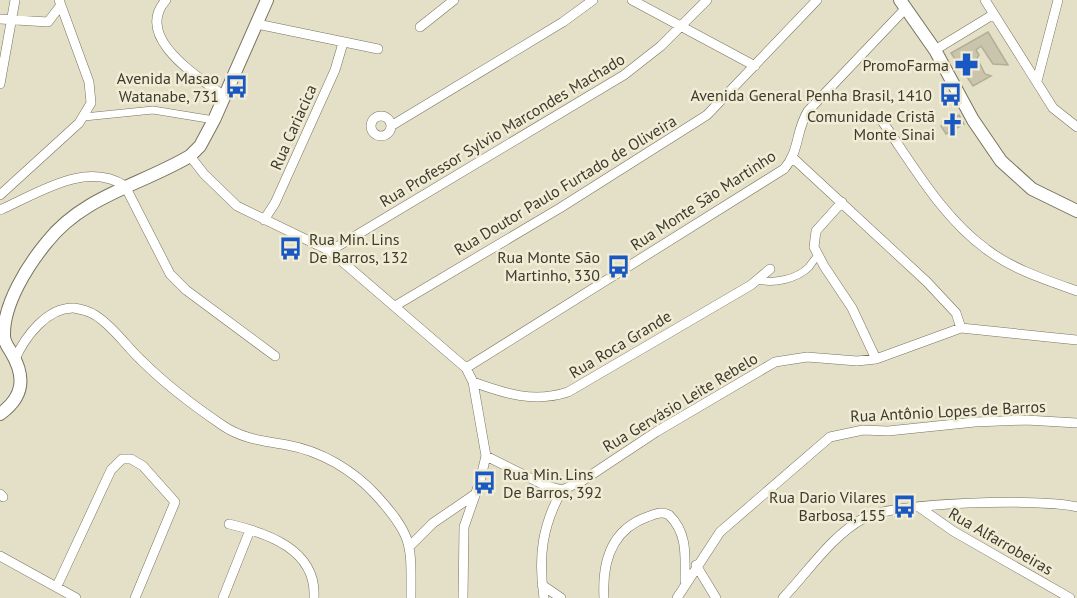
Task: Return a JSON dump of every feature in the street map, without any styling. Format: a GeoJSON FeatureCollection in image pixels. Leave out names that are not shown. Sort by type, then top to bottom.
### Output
{"type":"FeatureCollection","features":[{"type":"Feature","properties":{"kind":"street"},"geometry":{"type":"LineString","coordinates":[[0,84],[15,0]]}},
{"type":"Feature","properties":{"kind":"street"},"geometry":{"type":"LineString","coordinates":[[166,0],[156,16],[155,28],[161,41],[224,96]]}},
{"type":"Feature","properties":{"kind":"street"},"geometry":{"type":"LineString","coordinates":[[0,414],[14,403],[22,380],[15,359],[3,338],[6,318],[14,296],[36,257],[76,212],[190,156],[200,146],[214,120],[267,0]]}},
{"type":"Feature","properties":{"kind":"street"},"geometry":{"type":"LineString","coordinates":[[420,27],[454,0]]}},
{"type":"Feature","properties":{"kind":"street"},"geometry":{"type":"LineString","coordinates":[[391,126],[563,22],[593,0]]}},
{"type":"Feature","properties":{"kind":"street"},"geometry":{"type":"LineString","coordinates":[[632,0],[755,66]]}},
{"type":"Feature","properties":{"kind":"street","name":"Rua Professor Sylvio Marcondes Machado"},"geometry":{"type":"LineString","coordinates":[[330,251],[596,93],[645,60],[707,0]]}},
{"type":"Feature","properties":{"kind":"street","name":"Rua Doutor Paulo Furtado de Oliveira"},"geometry":{"type":"LineString","coordinates":[[395,306],[680,134],[707,115],[817,0]]}},
{"type":"Feature","properties":{"kind":"street"},"geometry":{"type":"LineString","coordinates":[[1037,81],[1058,0]]}},
{"type":"Feature","properties":{"kind":"street"},"geometry":{"type":"LineString","coordinates":[[987,1],[1053,108],[1077,127]]}},
{"type":"Feature","properties":{"kind":"street"},"geometry":{"type":"LineString","coordinates":[[0,19],[51,21],[60,2]]}},
{"type":"Feature","properties":{"kind":"street"},"geometry":{"type":"LineString","coordinates":[[0,195],[84,117],[91,103],[89,82],[60,2]]}},
{"type":"Feature","properties":{"kind":"street"},"geometry":{"type":"LineString","coordinates":[[902,4],[935,50],[973,120],[1001,161],[1039,194],[1077,211]]}},
{"type":"Feature","properties":{"kind":"street","name":"Rua Monte São Martinho"},"geometry":{"type":"LineString","coordinates":[[466,368],[784,169],[793,159],[800,126],[808,111],[902,4]]}},
{"type":"Feature","properties":{"kind":"street"},"geometry":{"type":"LineString","coordinates":[[935,50],[994,14]]}},
{"type":"Feature","properties":{"kind":"street"},"geometry":{"type":"LineString","coordinates":[[257,24],[378,49]]}},
{"type":"Feature","properties":{"kind":"street","name":"Rua Cariacica"},"geometry":{"type":"LineString","coordinates":[[264,220],[275,203],[335,70],[343,43]]}},
{"type":"Feature","properties":{"kind":"street"},"geometry":{"type":"LineString","coordinates":[[84,117],[153,110],[214,120]]}},
{"type":"Feature","properties":{"kind":"street"},"geometry":{"type":"LineString","coordinates":[[882,121],[944,208],[986,250],[1010,264],[1077,291]]}},
{"type":"Feature","properties":{"kind":"street"},"geometry":{"type":"LineString","coordinates":[[190,156],[204,174],[237,206],[330,251],[466,368],[473,382],[486,456],[464,527],[464,598]]}},
{"type":"Feature","properties":{"kind":"street"},"geometry":{"type":"LineString","coordinates":[[793,159],[927,282],[956,314],[961,328]]}},
{"type":"Feature","properties":{"kind":"street"},"geometry":{"type":"LineString","coordinates":[[0,210],[81,177],[103,178],[125,186],[170,274],[186,290],[275,356]]}},
{"type":"Feature","properties":{"kind":"street"},"geometry":{"type":"LineString","coordinates":[[842,202],[816,231],[814,247],[852,308],[876,359]]}},
{"type":"Feature","properties":{"kind":"street"},"geometry":{"type":"LineString","coordinates":[[758,280],[769,283],[795,276],[810,266],[818,256]]}},
{"type":"Feature","properties":{"kind":"street","name":"Rua Roca Grande"},"geometry":{"type":"LineString","coordinates":[[473,382],[530,398],[546,399],[568,392],[758,280],[770,269]]}},
{"type":"Feature","properties":{"kind":"street"},"geometry":{"type":"LineString","coordinates":[[15,359],[21,346],[49,315],[61,310],[76,308],[95,315],[157,374],[224,427],[254,439],[315,453],[342,467],[375,494],[395,518],[410,546],[411,598]]}},
{"type":"Feature","properties":{"kind":"street","name":"Rua Gervásio Leite Rebelo"},"geometry":{"type":"LineString","coordinates":[[562,490],[582,481],[656,432],[775,362],[807,357],[857,361],[876,359],[961,328],[1077,340]]}},
{"type":"Feature","properties":{"kind":"street","name":"Rua Antônio Lopes de Barros"},"geometry":{"type":"LineString","coordinates":[[677,598],[696,565],[720,532],[820,443],[840,433],[975,422],[1036,420],[1077,423]]}},
{"type":"Feature","properties":{"kind":"street"},"geometry":{"type":"LineString","coordinates":[[486,456],[544,485],[562,490],[544,531],[540,557],[544,598]]}},
{"type":"Feature","properties":{"kind":"street"},"geometry":{"type":"LineString","coordinates":[[57,586],[116,463],[122,459],[136,461],[174,498],[175,502],[135,598]]}},
{"type":"Feature","properties":{"kind":"street"},"geometry":{"type":"LineString","coordinates":[[410,546],[438,519],[474,495]]}},
{"type":"Feature","properties":{"kind":"street"},"geometry":{"type":"LineString","coordinates":[[783,598],[826,550],[864,518],[892,510],[920,507],[1010,503],[1077,507]]}},
{"type":"Feature","properties":{"kind":"street","name":"Rua Alfarrobeiras"},"geometry":{"type":"LineString","coordinates":[[920,507],[953,531],[1070,598]]}},
{"type":"Feature","properties":{"kind":"street"},"geometry":{"type":"LineString","coordinates":[[604,598],[605,564],[613,544],[630,526],[658,513],[666,513],[672,517],[681,531],[685,551],[685,582]]}},
{"type":"Feature","properties":{"kind":"street"},"geometry":{"type":"LineString","coordinates":[[229,524],[250,530],[289,547],[305,561],[313,579],[314,598]]}},
{"type":"Feature","properties":{"kind":"street"},"geometry":{"type":"LineString","coordinates":[[223,598],[250,530]]}},
{"type":"Feature","properties":{"kind":"street"},"geometry":{"type":"LineString","coordinates":[[0,556],[76,598]]}},
{"type":"Feature","properties":{"kind":"street"},"geometry":{"type":"LineString","coordinates":[[696,565],[716,598]]}},
{"type":"Feature","properties":{"kind":"street"},"geometry":{"type":"LineString","coordinates":[[542,585],[561,598]]}},
{"type":"Feature","properties":{"kind":"building"},"geometry":{"type":"Polygon","coordinates":[[[988,32],[1008,65],[993,64],[981,46],[976,50],[979,55],[977,58],[985,74],[991,76],[973,86],[951,53],[988,32]]]}},
{"type":"Feature","properties":{"kind":"building","name":"Comunidade Cristã Monte Sinai"},"geometry":{"type":"Polygon","coordinates":[[[959,115],[964,124],[946,134],[941,126],[959,115]]]}},
{"type":"Feature","properties":{"kind":"place","name":"PromoFarma"},"geometry":{"type":"Point","coordinates":[967,65]}},
{"type":"Feature","properties":{"kind":"place","name":"Avenida Masao Watanabe, 731"},"geometry":{"type":"Point","coordinates":[237,87]}},
{"type":"Feature","properties":{"kind":"place","name":"Avenida General Penha Brasil, 1410"},"geometry":{"type":"Point","coordinates":[950,95]}},
{"type":"Feature","properties":{"kind":"place","name":"Comunidade Cristã Monte Sinai"},"geometry":{"type":"Point","coordinates":[953,125]}},
{"type":"Feature","properties":{"kind":"place","name":"Rua Min. Lins De Barros, 132"},"geometry":{"type":"Point","coordinates":[291,248]}},
{"type":"Feature","properties":{"kind":"place","name":"Rua Monte São Martinho, 330"},"geometry":{"type":"Point","coordinates":[618,266]}},
{"type":"Feature","properties":{"kind":"place","name":"Rua Min. Lins De Barros, 392"},"geometry":{"type":"Point","coordinates":[485,483]}},
{"type":"Feature","properties":{"kind":"place","name":"Rua Dario Vilares Barbosa, 155"},"geometry":{"type":"Point","coordinates":[904,506]}}]}
